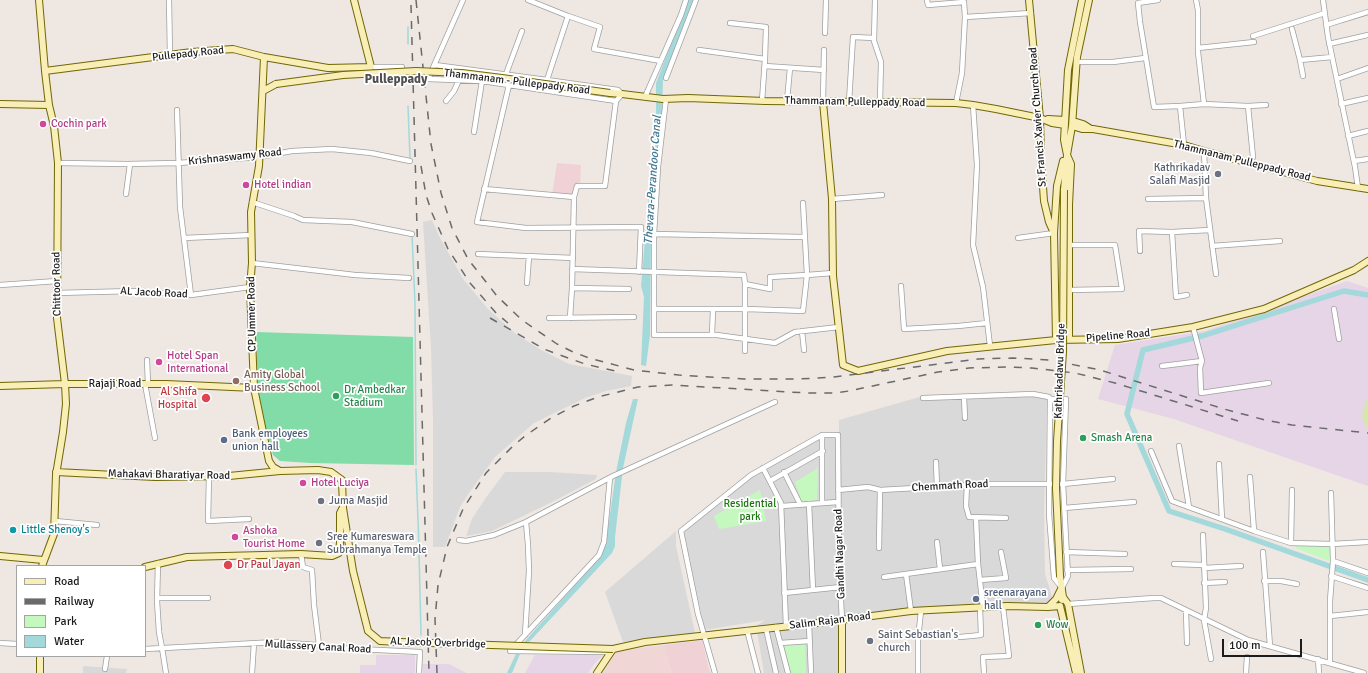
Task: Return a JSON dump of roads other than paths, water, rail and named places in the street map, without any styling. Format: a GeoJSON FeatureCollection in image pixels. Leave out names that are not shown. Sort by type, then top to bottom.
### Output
{"type":"FeatureCollection","features":[{"type":"Feature","properties":{"kind":"main road","name":"Chittoor Road"},"geometry":{"type":"LineString","coordinates":[[39,0],[45,71],[49,105],[54,126],[58,163],[57,318],[66,404],[64,432],[56,472],[54,534],[42,563]]}},
{"type":"Feature","properties":{"kind":"main road"},"geometry":{"type":"LineString","coordinates":[[354,0],[371,67]]}},
{"type":"Feature","properties":{"kind":"main road","name":"St Francis Xavier Church Road"},"geometry":{"type":"LineString","coordinates":[[1029,0],[1044,119],[1041,158],[1044,201],[1049,222],[1054,233]]}},
{"type":"Feature","properties":{"kind":"main road"},"geometry":{"type":"LineString","coordinates":[[1068,340],[1068,247],[1071,164],[1067,155],[1064,140],[1068,70],[1082,0]]}},
{"type":"Feature","properties":{"kind":"main road"},"geometry":{"type":"LineString","coordinates":[[1056,340],[1054,233],[1057,186],[1062,163],[1067,155],[1073,124],[1076,62],[1089,0]]}},
{"type":"Feature","properties":{"kind":"main road","name":"Pullepady Road"},"geometry":{"type":"LineString","coordinates":[[45,71],[192,52],[233,49],[264,57],[328,68],[371,67]]}},
{"type":"Feature","properties":{"kind":"main road","name":"CP Ummer Road"},"geometry":{"type":"LineString","coordinates":[[264,57],[259,166],[251,212],[252,263],[250,287],[254,388],[269,461],[273,467],[280,471]]}},
{"type":"Feature","properties":{"kind":"main road","name":"Thammanam - Pulleppady Road"},"geometry":{"type":"LineString","coordinates":[[276,84],[343,75],[416,70],[496,77],[605,93],[664,99]]}},
{"type":"Feature","properties":{"kind":"main road"},"geometry":{"type":"LineString","coordinates":[[263,82],[276,84]]}},
{"type":"Feature","properties":{"kind":"main road"},"geometry":{"type":"LineString","coordinates":[[263,91],[276,84]]}},
{"type":"Feature","properties":{"kind":"main road","name":"Thammanam Pulleppady Road"},"geometry":{"type":"LineString","coordinates":[[664,99],[688,98],[762,101],[956,103],[1065,122]]}},
{"type":"Feature","properties":{"kind":"main road"},"geometry":{"type":"LineString","coordinates":[[823,102],[832,199],[833,274],[839,327]]}},
{"type":"Feature","properties":{"kind":"main road"},"geometry":{"type":"LineString","coordinates":[[0,104],[49,105]]}},
{"type":"Feature","properties":{"kind":"main road","name":"Thammanam Pulleppady Road"},"geometry":{"type":"LineString","coordinates":[[1073,124],[1083,124],[1093,129],[1184,145],[1317,181],[1368,189]]}},
{"type":"Feature","properties":{"kind":"main road","name":"Kathrikadavu Bridge"},"geometry":{"type":"LineString","coordinates":[[1063,597],[1060,576],[1056,488],[1062,352],[1064,190],[1067,155]]}},
{"type":"Feature","properties":{"kind":"main road"},"geometry":{"type":"LineString","coordinates":[[1055,249],[1068,247]]}},
{"type":"Feature","properties":{"kind":"main road","name":"Pipeline Road"},"geometry":{"type":"LineString","coordinates":[[839,327],[843,365],[858,371],[947,351],[1056,340],[1118,339],[1194,330],[1264,308],[1354,270],[1368,261]]}},
{"type":"Feature","properties":{"kind":"main road","name":"Rajaji Road"},"geometry":{"type":"LineString","coordinates":[[0,386],[146,384],[254,388]]}},
{"type":"Feature","properties":{"kind":"main road"},"geometry":{"type":"LineString","coordinates":[[146,567],[187,557],[301,554],[332,556],[339,553],[340,513],[343,508],[342,480],[331,472],[318,470],[280,471]]}},
{"type":"Feature","properties":{"kind":"main road","name":"Mahakavi Bharatiyar Road"},"geometry":{"type":"LineString","coordinates":[[56,472],[155,477],[229,476],[280,471]]}},
{"type":"Feature","properties":{"kind":"main road","name":"AL Jacob Overbridge"},"geometry":{"type":"LineString","coordinates":[[343,508],[353,571],[364,617],[368,631],[380,641],[611,650]]}},
{"type":"Feature","properties":{"kind":"main road"},"geometry":{"type":"LineString","coordinates":[[0,556],[42,563]]}},
{"type":"Feature","properties":{"kind":"main road"},"geometry":{"type":"LineString","coordinates":[[1048,607],[1056,599],[1062,588]]}},
{"type":"Feature","properties":{"kind":"main road"},"geometry":{"type":"LineString","coordinates":[[1063,597],[1068,604],[1081,673]]}},
{"type":"Feature","properties":{"kind":"main road"},"geometry":{"type":"LineString","coordinates":[[1063,597],[1060,606],[1076,673]]}},
{"type":"Feature","properties":{"kind":"main road","name":"Salim Rajan Road"},"geometry":{"type":"LineString","coordinates":[[611,650],[645,642],[911,611],[1060,606]]}},
{"type":"Feature","properties":{"kind":"main road","name":"Gandhi Nagar Road"},"geometry":{"type":"LineString","coordinates":[[842,620],[842,673]]}},
{"type":"Feature","properties":{"kind":"main road"},"geometry":{"type":"LineString","coordinates":[[597,673],[611,650]]}},
{"type":"Feature","properties":{"kind":"main road"},"geometry":{"type":"LineString","coordinates":[[40,657],[40,673]]}},
{"type":"Feature","properties":{"kind":"street"},"geometry":{"type":"LineString","coordinates":[[169,0],[170,55]]}},
{"type":"Feature","properties":{"kind":"street"},"geometry":{"type":"LineString","coordinates":[[463,0],[428,79],[482,81],[616,101]]}},
{"type":"Feature","properties":{"kind":"street"},"geometry":{"type":"LineString","coordinates":[[528,0],[600,27],[594,49],[661,60]]}},
{"type":"Feature","properties":{"kind":"street"},"geometry":{"type":"LineString","coordinates":[[645,97],[681,15],[686,0]]}},
{"type":"Feature","properties":{"kind":"street"},"geometry":{"type":"LineString","coordinates":[[666,78],[696,0]]}},
{"type":"Feature","properties":{"kind":"street"},"geometry":{"type":"LineString","coordinates":[[825,33],[826,0]]}},
{"type":"Feature","properties":{"kind":"street"},"geometry":{"type":"LineString","coordinates":[[875,0],[874,38],[881,62],[880,102]]}},
{"type":"Feature","properties":{"kind":"street"},"geometry":{"type":"LineString","coordinates":[[927,0],[928,5],[964,2],[965,17],[962,73],[956,103]]}},
{"type":"Feature","properties":{"kind":"street"},"geometry":{"type":"LineString","coordinates":[[1158,0],[1138,3],[1145,58],[1154,107],[1204,104],[1248,106],[1266,105]]}},
{"type":"Feature","properties":{"kind":"street"},"geometry":{"type":"LineString","coordinates":[[1196,0],[1198,10],[1198,48],[1204,104]]}},
{"type":"Feature","properties":{"kind":"street"},"geometry":{"type":"LineString","coordinates":[[1323,0],[1329,44],[1354,161],[1358,188]]}},
{"type":"Feature","properties":{"kind":"street"},"geometry":{"type":"LineString","coordinates":[[1326,25],[1368,12]]}},
{"type":"Feature","properties":{"kind":"street"},"geometry":{"type":"LineString","coordinates":[[965,17],[1031,13]]}},
{"type":"Feature","properties":{"kind":"street"},"geometry":{"type":"LineString","coordinates":[[1253,36],[1325,13]]}},
{"type":"Feature","properties":{"kind":"street"},"geometry":{"type":"LineString","coordinates":[[548,80],[568,16]]}},
{"type":"Feature","properties":{"kind":"street"},"geometry":{"type":"LineString","coordinates":[[730,23],[766,27],[762,101]]}},
{"type":"Feature","properties":{"kind":"street"},"geometry":{"type":"LineString","coordinates":[[1292,29],[1303,76]]}},
{"type":"Feature","properties":{"kind":"street"},"geometry":{"type":"LineString","coordinates":[[506,74],[522,31]]}},
{"type":"Feature","properties":{"kind":"street"},"geometry":{"type":"LineString","coordinates":[[1329,44],[1368,35]]}},
{"type":"Feature","properties":{"kind":"street"},"geometry":{"type":"LineString","coordinates":[[848,102],[853,37],[874,38]]}},
{"type":"Feature","properties":{"kind":"street"},"geometry":{"type":"LineString","coordinates":[[1198,48],[1254,42]]}},
{"type":"Feature","properties":{"kind":"street"},"geometry":{"type":"LineString","coordinates":[[699,50],[765,59]]}},
{"type":"Feature","properties":{"kind":"street"},"geometry":{"type":"LineString","coordinates":[[823,102],[824,50]]}},
{"type":"Feature","properties":{"kind":"street"},"geometry":{"type":"LineString","coordinates":[[1300,60],[1332,57]]}},
{"type":"Feature","properties":{"kind":"street"},"geometry":{"type":"LineString","coordinates":[[1076,62],[1114,62],[1145,58]]}},
{"type":"Feature","properties":{"kind":"street"},"geometry":{"type":"LineString","coordinates":[[435,65],[618,90],[622,94],[616,101],[605,186],[577,186],[574,197],[570,318]]}},
{"type":"Feature","properties":{"kind":"street"},"geometry":{"type":"LineString","coordinates":[[765,66],[824,70]]}},
{"type":"Feature","properties":{"kind":"street","name":"Pullepady Road"},"geometry":{"type":"LineString","coordinates":[[371,67],[402,67]]}},
{"type":"Feature","properties":{"kind":"street"},"geometry":{"type":"LineString","coordinates":[[787,101],[790,68]]}},
{"type":"Feature","properties":{"kind":"street"},"geometry":{"type":"LineString","coordinates":[[1337,79],[1368,68]]}},
{"type":"Feature","properties":{"kind":"street"},"geometry":{"type":"LineString","coordinates":[[446,101],[454,91],[459,80]]}},
{"type":"Feature","properties":{"kind":"street"},"geometry":{"type":"LineString","coordinates":[[474,132],[482,81]]}},
{"type":"Feature","properties":{"kind":"street"},"geometry":{"type":"LineString","coordinates":[[509,85],[477,222],[526,228],[641,227],[640,272]]}},
{"type":"Feature","properties":{"kind":"street"},"geometry":{"type":"LineString","coordinates":[[1341,104],[1368,98]]}},
{"type":"Feature","properties":{"kind":"street"},"geometry":{"type":"LineString","coordinates":[[664,99],[658,167],[652,272],[654,335],[712,335],[775,343],[795,332],[839,327]]}},
{"type":"Feature","properties":{"kind":"street"},"geometry":{"type":"LineString","coordinates":[[972,105],[977,165],[973,245],[983,287],[990,346]]}},
{"type":"Feature","properties":{"kind":"street"},"geometry":{"type":"LineString","coordinates":[[1180,106],[1184,145]]}},
{"type":"Feature","properties":{"kind":"street"},"geometry":{"type":"LineString","coordinates":[[1248,106],[1253,157]]}},
{"type":"Feature","properties":{"kind":"street"},"geometry":{"type":"LineString","coordinates":[[177,110],[180,207],[191,295]]}},
{"type":"Feature","properties":{"kind":"street"},"geometry":{"type":"LineString","coordinates":[[1348,136],[1368,131]]}},
{"type":"Feature","properties":{"kind":"street","name":"Krishnaswamy Road"},"geometry":{"type":"LineString","coordinates":[[58,163],[178,163],[259,157],[292,151],[332,149],[371,153],[410,161]]}},
{"type":"Feature","properties":{"kind":"street"},"geometry":{"type":"LineString","coordinates":[[1204,151],[1206,198],[1216,274]]}},
{"type":"Feature","properties":{"kind":"street"},"geometry":{"type":"LineString","coordinates":[[1354,161],[1368,159]]}},
{"type":"Feature","properties":{"kind":"street"},"geometry":{"type":"LineString","coordinates":[[126,194],[130,164]]}},
{"type":"Feature","properties":{"kind":"street"},"geometry":{"type":"LineString","coordinates":[[484,189],[574,197]]}},
{"type":"Feature","properties":{"kind":"street"},"geometry":{"type":"LineString","coordinates":[[832,199],[882,195]]}},
{"type":"Feature","properties":{"kind":"street"},"geometry":{"type":"LineString","coordinates":[[1148,199],[1206,198]]}},
{"type":"Feature","properties":{"kind":"street"},"geometry":{"type":"LineString","coordinates":[[252,202],[303,220],[352,222],[412,234]]}},
{"type":"Feature","properties":{"kind":"street"},"geometry":{"type":"LineString","coordinates":[[654,309],[746,309],[803,311],[806,275],[802,203]]}},
{"type":"Feature","properties":{"kind":"street"},"geometry":{"type":"LineString","coordinates":[[1140,251],[1139,231],[1172,232],[1210,230]]}},
{"type":"Feature","properties":{"kind":"street"},"geometry":{"type":"LineString","coordinates":[[1172,232],[1176,297],[1187,295]]}},
{"type":"Feature","properties":{"kind":"street"},"geometry":{"type":"LineString","coordinates":[[1018,238],[1054,233]]}},
{"type":"Feature","properties":{"kind":"street"},"geometry":{"type":"LineString","coordinates":[[654,234],[804,237]]}},
{"type":"Feature","properties":{"kind":"street"},"geometry":{"type":"LineString","coordinates":[[184,238],[251,235]]}},
{"type":"Feature","properties":{"kind":"street"},"geometry":{"type":"LineString","coordinates":[[1212,246],[1280,242]]}},
{"type":"Feature","properties":{"kind":"street"},"geometry":{"type":"LineString","coordinates":[[1068,247],[1115,245],[1122,289],[1069,290]]}},
{"type":"Feature","properties":{"kind":"street"},"geometry":{"type":"LineString","coordinates":[[478,254],[573,258]]}},
{"type":"Feature","properties":{"kind":"street"},"geometry":{"type":"LineString","coordinates":[[527,283],[529,256]]}},
{"type":"Feature","properties":{"kind":"street"},"geometry":{"type":"LineString","coordinates":[[252,263],[355,276],[409,278]]}},
{"type":"Feature","properties":{"kind":"street"},"geometry":{"type":"LineString","coordinates":[[572,269],[744,275],[746,309],[744,339],[745,351]]}},
{"type":"Feature","properties":{"kind":"street"},"geometry":{"type":"LineString","coordinates":[[745,284],[770,289],[770,277],[833,274]]}},
{"type":"Feature","properties":{"kind":"street"},"geometry":{"type":"LineString","coordinates":[[0,285],[57,281]]}},
{"type":"Feature","properties":{"kind":"street"},"geometry":{"type":"LineString","coordinates":[[901,286],[904,329],[987,323]]}},
{"type":"Feature","properties":{"kind":"street","name":"AL Jacob Road"},"geometry":{"type":"LineString","coordinates":[[57,293],[133,291],[191,295],[250,287]]}},
{"type":"Feature","properties":{"kind":"street"},"geometry":{"type":"LineString","coordinates":[[572,288],[629,289]]}},
{"type":"Feature","properties":{"kind":"street"},"geometry":{"type":"LineString","coordinates":[[1334,309],[1339,338]]}},
{"type":"Feature","properties":{"kind":"street"},"geometry":{"type":"LineString","coordinates":[[712,335],[713,310]]}},
{"type":"Feature","properties":{"kind":"street"},"geometry":{"type":"LineString","coordinates":[[549,318],[634,317]]}},
{"type":"Feature","properties":{"kind":"street"},"geometry":{"type":"LineString","coordinates":[[1194,330],[1202,362],[1200,368],[1201,393],[1269,383]]}},
{"type":"Feature","properties":{"kind":"street"},"geometry":{"type":"LineString","coordinates":[[802,331],[804,350]]}},
{"type":"Feature","properties":{"kind":"street"},"geometry":{"type":"LineString","coordinates":[[147,360],[146,384],[155,438]]}},
{"type":"Feature","properties":{"kind":"street"},"geometry":{"type":"LineString","coordinates":[[1162,366],[1202,362]]}},
{"type":"Feature","properties":{"kind":"street"},"geometry":{"type":"LineString","coordinates":[[923,398],[1033,394],[1049,397],[1050,399],[1066,399],[1063,484],[1068,576],[1062,588],[1054,578],[1049,514],[1050,399]]}},
{"type":"Feature","properties":{"kind":"street"},"geometry":{"type":"LineString","coordinates":[[964,397],[965,418]]}},
{"type":"Feature","properties":{"kind":"street"},"geometry":{"type":"LineString","coordinates":[[459,540],[466,541],[494,534],[526,522],[612,477],[776,402]]}},
{"type":"Feature","properties":{"kind":"street"},"geometry":{"type":"LineString","coordinates":[[715,673],[698,614],[681,531],[751,475],[822,435],[822,503]]}},
{"type":"Feature","properties":{"kind":"street","name":"Gandhi Nagar Road"},"geometry":{"type":"LineString","coordinates":[[822,435],[838,436],[838,502],[842,620]]}},
{"type":"Feature","properties":{"kind":"street"},"geometry":{"type":"LineString","coordinates":[[1179,446],[1189,507]]}},
{"type":"Feature","properties":{"kind":"street"},"geometry":{"type":"LineString","coordinates":[[770,481],[823,451]]}},
{"type":"Feature","properties":{"kind":"street"},"geometry":{"type":"LineString","coordinates":[[1151,451],[1172,501],[1291,543],[1332,544],[1368,542]]}},
{"type":"Feature","properties":{"kind":"street"},"geometry":{"type":"LineString","coordinates":[[936,462],[937,487]]}},
{"type":"Feature","properties":{"kind":"street"},"geometry":{"type":"LineString","coordinates":[[1218,464],[1222,519]]}},
{"type":"Feature","properties":{"kind":"street"},"geometry":{"type":"LineString","coordinates":[[763,468],[782,506],[786,626]]}},
{"type":"Feature","properties":{"kind":"street"},"geometry":{"type":"LineString","coordinates":[[784,472],[800,504]]}},
{"type":"Feature","properties":{"kind":"street"},"geometry":{"type":"LineString","coordinates":[[209,476],[208,521],[248,519]]}},
{"type":"Feature","properties":{"kind":"street"},"geometry":{"type":"LineString","coordinates":[[611,650],[510,651],[599,555],[604,542],[612,477]]}},
{"type":"Feature","properties":{"kind":"street"},"geometry":{"type":"LineString","coordinates":[[1250,477],[1254,531]]}},
{"type":"Feature","properties":{"kind":"street","name":"Chemmath Road"},"geometry":{"type":"LineString","coordinates":[[838,490],[868,487],[880,490],[967,484],[1063,484],[1113,479]]}},
{"type":"Feature","properties":{"kind":"street"},"geometry":{"type":"LineString","coordinates":[[967,484],[967,512],[969,517],[1006,518]]}},
{"type":"Feature","properties":{"kind":"street"},"geometry":{"type":"LineString","coordinates":[[879,548],[880,490]]}},
{"type":"Feature","properties":{"kind":"street"},"geometry":{"type":"LineString","coordinates":[[1291,543],[1292,490]]}},
{"type":"Feature","properties":{"kind":"street"},"geometry":{"type":"LineString","coordinates":[[1330,663],[1331,575],[1333,561],[1331,493]]}},
{"type":"Feature","properties":{"kind":"street"},"geometry":{"type":"LineString","coordinates":[[782,506],[838,502]]}},
{"type":"Feature","properties":{"kind":"street"},"geometry":{"type":"LineString","coordinates":[[1064,508],[1134,502]]}},
{"type":"Feature","properties":{"kind":"street"},"geometry":{"type":"LineString","coordinates":[[809,504],[814,590]]}},
{"type":"Feature","properties":{"kind":"street"},"geometry":{"type":"LineString","coordinates":[[960,637],[981,635],[982,608],[976,518]]}},
{"type":"Feature","properties":{"kind":"street"},"geometry":{"type":"LineString","coordinates":[[55,521],[97,524]]}},
{"type":"Feature","properties":{"kind":"street"},"geometry":{"type":"LineString","coordinates":[[525,635],[528,571],[526,522]]}},
{"type":"Feature","properties":{"kind":"street"},"geometry":{"type":"LineString","coordinates":[[1203,535],[1206,608],[1204,620],[1210,658]]}},
{"type":"Feature","properties":{"kind":"street"},"geometry":{"type":"LineString","coordinates":[[937,542],[940,569]]}},
{"type":"Feature","properties":{"kind":"street"},"geometry":{"type":"LineString","coordinates":[[980,580],[1006,578],[1001,552]]}},
{"type":"Feature","properties":{"kind":"street"},"geometry":{"type":"LineString","coordinates":[[1066,552],[1125,554]]}},
{"type":"Feature","properties":{"kind":"street"},"geometry":{"type":"LineString","coordinates":[[1263,552],[1270,646]]}},
{"type":"Feature","properties":{"kind":"street"},"geometry":{"type":"LineString","coordinates":[[301,554],[303,567],[312,570],[314,605],[319,645]]}},
{"type":"Feature","properties":{"kind":"street"},"geometry":{"type":"LineString","coordinates":[[1333,561],[1368,573]]}},
{"type":"Feature","properties":{"kind":"street"},"geometry":{"type":"LineString","coordinates":[[158,563],[158,632],[166,673]]}},
{"type":"Feature","properties":{"kind":"street"},"geometry":{"type":"LineString","coordinates":[[884,577],[978,564]]}},
{"type":"Feature","properties":{"kind":"street"},"geometry":{"type":"LineString","coordinates":[[1174,564],[1204,567],[1241,566]]}},
{"type":"Feature","properties":{"kind":"street"},"geometry":{"type":"LineString","coordinates":[[1067,570],[1131,569]]}},
{"type":"Feature","properties":{"kind":"street"},"geometry":{"type":"LineString","coordinates":[[906,574],[911,611]]}},
{"type":"Feature","properties":{"kind":"street"},"geometry":{"type":"LineString","coordinates":[[1331,575],[1368,588]]}},
{"type":"Feature","properties":{"kind":"street"},"geometry":{"type":"LineString","coordinates":[[1264,581],[1281,581],[1297,584]]}},
{"type":"Feature","properties":{"kind":"street"},"geometry":{"type":"LineString","coordinates":[[1204,584],[1225,582]]}},
{"type":"Feature","properties":{"kind":"street"},"geometry":{"type":"LineString","coordinates":[[784,592],[840,587]]}},
{"type":"Feature","properties":{"kind":"street"},"geometry":{"type":"LineString","coordinates":[[157,598],[208,598]]}},
{"type":"Feature","properties":{"kind":"street"},"geometry":{"type":"LineString","coordinates":[[1068,604],[1154,598],[1168,601],[1204,620],[1248,640],[1364,673]]}},
{"type":"Feature","properties":{"kind":"street"},"geometry":{"type":"LineString","coordinates":[[984,673],[983,657],[1009,656],[1003,607]]}},
{"type":"Feature","properties":{"kind":"street"},"geometry":{"type":"LineString","coordinates":[[918,673],[918,639],[921,611]]}},
{"type":"Feature","properties":{"kind":"street"},"geometry":{"type":"LineString","coordinates":[[1186,611],[1187,643]]}},
{"type":"Feature","properties":{"kind":"street"},"geometry":{"type":"LineString","coordinates":[[1330,616],[1368,612]]}},
{"type":"Feature","properties":{"kind":"street"},"geometry":{"type":"LineString","coordinates":[[809,624],[811,673]]}},
{"type":"Feature","properties":{"kind":"street"},"geometry":{"type":"LineString","coordinates":[[776,627],[788,673]]}},
{"type":"Feature","properties":{"kind":"street"},"geometry":{"type":"LineString","coordinates":[[766,629],[776,673]]}},
{"type":"Feature","properties":{"kind":"street"},"geometry":{"type":"LineString","coordinates":[[748,630],[758,673]]}},
{"type":"Feature","properties":{"kind":"street"},"geometry":{"type":"LineString","coordinates":[[780,643],[810,641]]}},
{"type":"Feature","properties":{"kind":"street","name":"Mullassery Canal Road"},"geometry":{"type":"LineString","coordinates":[[146,648],[276,642],[319,645],[337,648],[420,652],[419,673]]}},
{"type":"Feature","properties":{"kind":"street"},"geometry":{"type":"LineString","coordinates":[[0,643],[16,644]]}},
{"type":"Feature","properties":{"kind":"street"},"geometry":{"type":"LineString","coordinates":[[252,673],[254,643]]}},
{"type":"Feature","properties":{"kind":"street"},"geometry":{"type":"LineString","coordinates":[[105,669],[107,657]]}},
{"type":"Feature","properties":{"kind":"street"},"geometry":{"type":"LineString","coordinates":[[1246,673],[1247,657]]}},
{"type":"Feature","properties":{"kind":"street"},"geometry":{"type":"LineString","coordinates":[[1318,659],[1319,673]]}},
{"type":"Feature","properties":{"kind":"water","name":"Thevara-Perandoor Canal"},"geometry":{"type":"Polygon","coordinates":[[[688,0],[695,0],[663,79],[662,112],[651,236],[650,335],[646,366],[641,365],[644,297],[641,286],[656,114],[656,83],[688,0]]]}},
{"type":"Feature","properties":{"kind":"water"},"geometry":{"type":"Polygon","coordinates":[[[633,399],[638,399],[623,468],[615,546],[612,553],[530,641],[520,654],[512,673],[507,673],[516,654],[526,640],[599,558],[606,543],[616,472],[626,423],[633,399]]]}},
{"type":"Feature","properties":{"kind":"waterway"},"geometry":{"type":"LineString","coordinates":[[408,27],[408,44]]}},
{"type":"Feature","properties":{"kind":"waterway"},"geometry":{"type":"LineString","coordinates":[[408,106],[410,158]]}},
{"type":"Feature","properties":{"kind":"waterway"},"geometry":{"type":"LineString","coordinates":[[412,234],[415,304],[416,465]]}},
{"type":"Feature","properties":{"kind":"waterway"},"geometry":{"type":"LineString","coordinates":[[1368,295],[1344,291],[1202,336],[1143,350],[1127,414],[1169,511],[1225,529],[1368,580]]}},
{"type":"Feature","properties":{"kind":"waterway"},"geometry":{"type":"LineString","coordinates":[[416,469],[419,546]]}},
{"type":"Feature","properties":{"kind":"waterway"},"geometry":{"type":"LineString","coordinates":[[419,551],[421,635]]}},
{"type":"Feature","properties":{"kind":"railway"},"geometry":{"type":"LineString","coordinates":[[416,0],[431,144],[441,193],[452,228],[468,259],[497,296],[522,320],[557,344],[571,351],[589,358],[634,370],[679,375],[744,379],[799,379],[834,377],[978,359],[1013,358],[1050,360],[1100,370],[1224,409],[1265,420],[1292,425],[1368,433]]}},
{"type":"Feature","properties":{"kind":"railway"},"geometry":{"type":"LineString","coordinates":[[411,5],[429,673]]}},
{"type":"Feature","properties":{"kind":"railway"},"geometry":{"type":"LineString","coordinates":[[421,166],[426,195],[432,213],[448,249],[470,283],[497,314],[508,323]]}},
{"type":"Feature","properties":{"kind":"railway"},"geometry":{"type":"LineString","coordinates":[[490,318],[544,349],[585,364],[615,371]]}},
{"type":"Feature","properties":{"kind":"railway"},"geometry":{"type":"LineString","coordinates":[[437,673],[435,619],[438,585],[447,547],[463,509],[486,473],[525,436],[551,418],[574,406],[598,397],[638,387],[672,385],[807,393],[836,393],[938,372],[969,368],[1007,367],[1032,368],[1075,373],[1115,383],[1238,421]]}},
{"type":"Feature","properties":{"kind":"place","name":"Cochin park"},"geometry":{"type":"Point","coordinates":[43,124]}},
{"type":"Feature","properties":{"kind":"place","name":"Kathrikadav Salafi Masjid"},"geometry":{"type":"Point","coordinates":[1218,174]}},
{"type":"Feature","properties":{"kind":"place","name":"Hotel indian"},"geometry":{"type":"Point","coordinates":[246,185]}},
{"type":"Feature","properties":{"kind":"place","name":"Hotel Span International"},"geometry":{"type":"Point","coordinates":[159,362]}},
{"type":"Feature","properties":{"kind":"place","name":"Amity Global Business School"},"geometry":{"type":"Point","coordinates":[236,381]}},
{"type":"Feature","properties":{"kind":"place","name":"Dr Ambedkar Stadium"},"geometry":{"type":"Point","coordinates":[336,396]}},
{"type":"Feature","properties":{"kind":"place","name":"Al Shifa Hospital"},"geometry":{"type":"Point","coordinates":[206,398]}},
{"type":"Feature","properties":{"kind":"place","name":"Smash Arena"},"geometry":{"type":"Point","coordinates":[1083,438]}},
{"type":"Feature","properties":{"kind":"place","name":"Bank employees union hall"},"geometry":{"type":"Point","coordinates":[224,440]}},
{"type":"Feature","properties":{"kind":"place","name":"Hotel Luciya"},"geometry":{"type":"Point","coordinates":[303,483]}},
{"type":"Feature","properties":{"kind":"place","name":"Juma Masjid"},"geometry":{"type":"Point","coordinates":[321,501]}},
{"type":"Feature","properties":{"kind":"place","name":"Little Shenoy's"},"geometry":{"type":"Point","coordinates":[13,530]}},
{"type":"Feature","properties":{"kind":"place","name":"Ashoka Tourist Home"},"geometry":{"type":"Point","coordinates":[235,537]}},
{"type":"Feature","properties":{"kind":"place","name":"Sree Kumareswara Subrahmanya Temple"},"geometry":{"type":"Point","coordinates":[319,543]}},
{"type":"Feature","properties":{"kind":"place","name":"Dr Paul Jayan"},"geometry":{"type":"Point","coordinates":[228,565]}},
{"type":"Feature","properties":{"kind":"place","name":"sreenarayana hall"},"geometry":{"type":"Point","coordinates":[976,599]}},
{"type":"Feature","properties":{"kind":"place","name":"Wow"},"geometry":{"type":"Point","coordinates":[1038,625]}},
{"type":"Feature","properties":{"kind":"place","name":"Saint Sebastian's church"},"geometry":{"type":"Point","coordinates":[870,641]}},
{"type":"Feature","properties":{"kind":"district","name":"Pulleppady"},"geometry":{"type":"Point","coordinates":[396,80]}},
{"type":"Feature","properties":{"kind":"park label","name":"Residential park"},"geometry":{"type":"Point","coordinates":[750,510]}}]}
